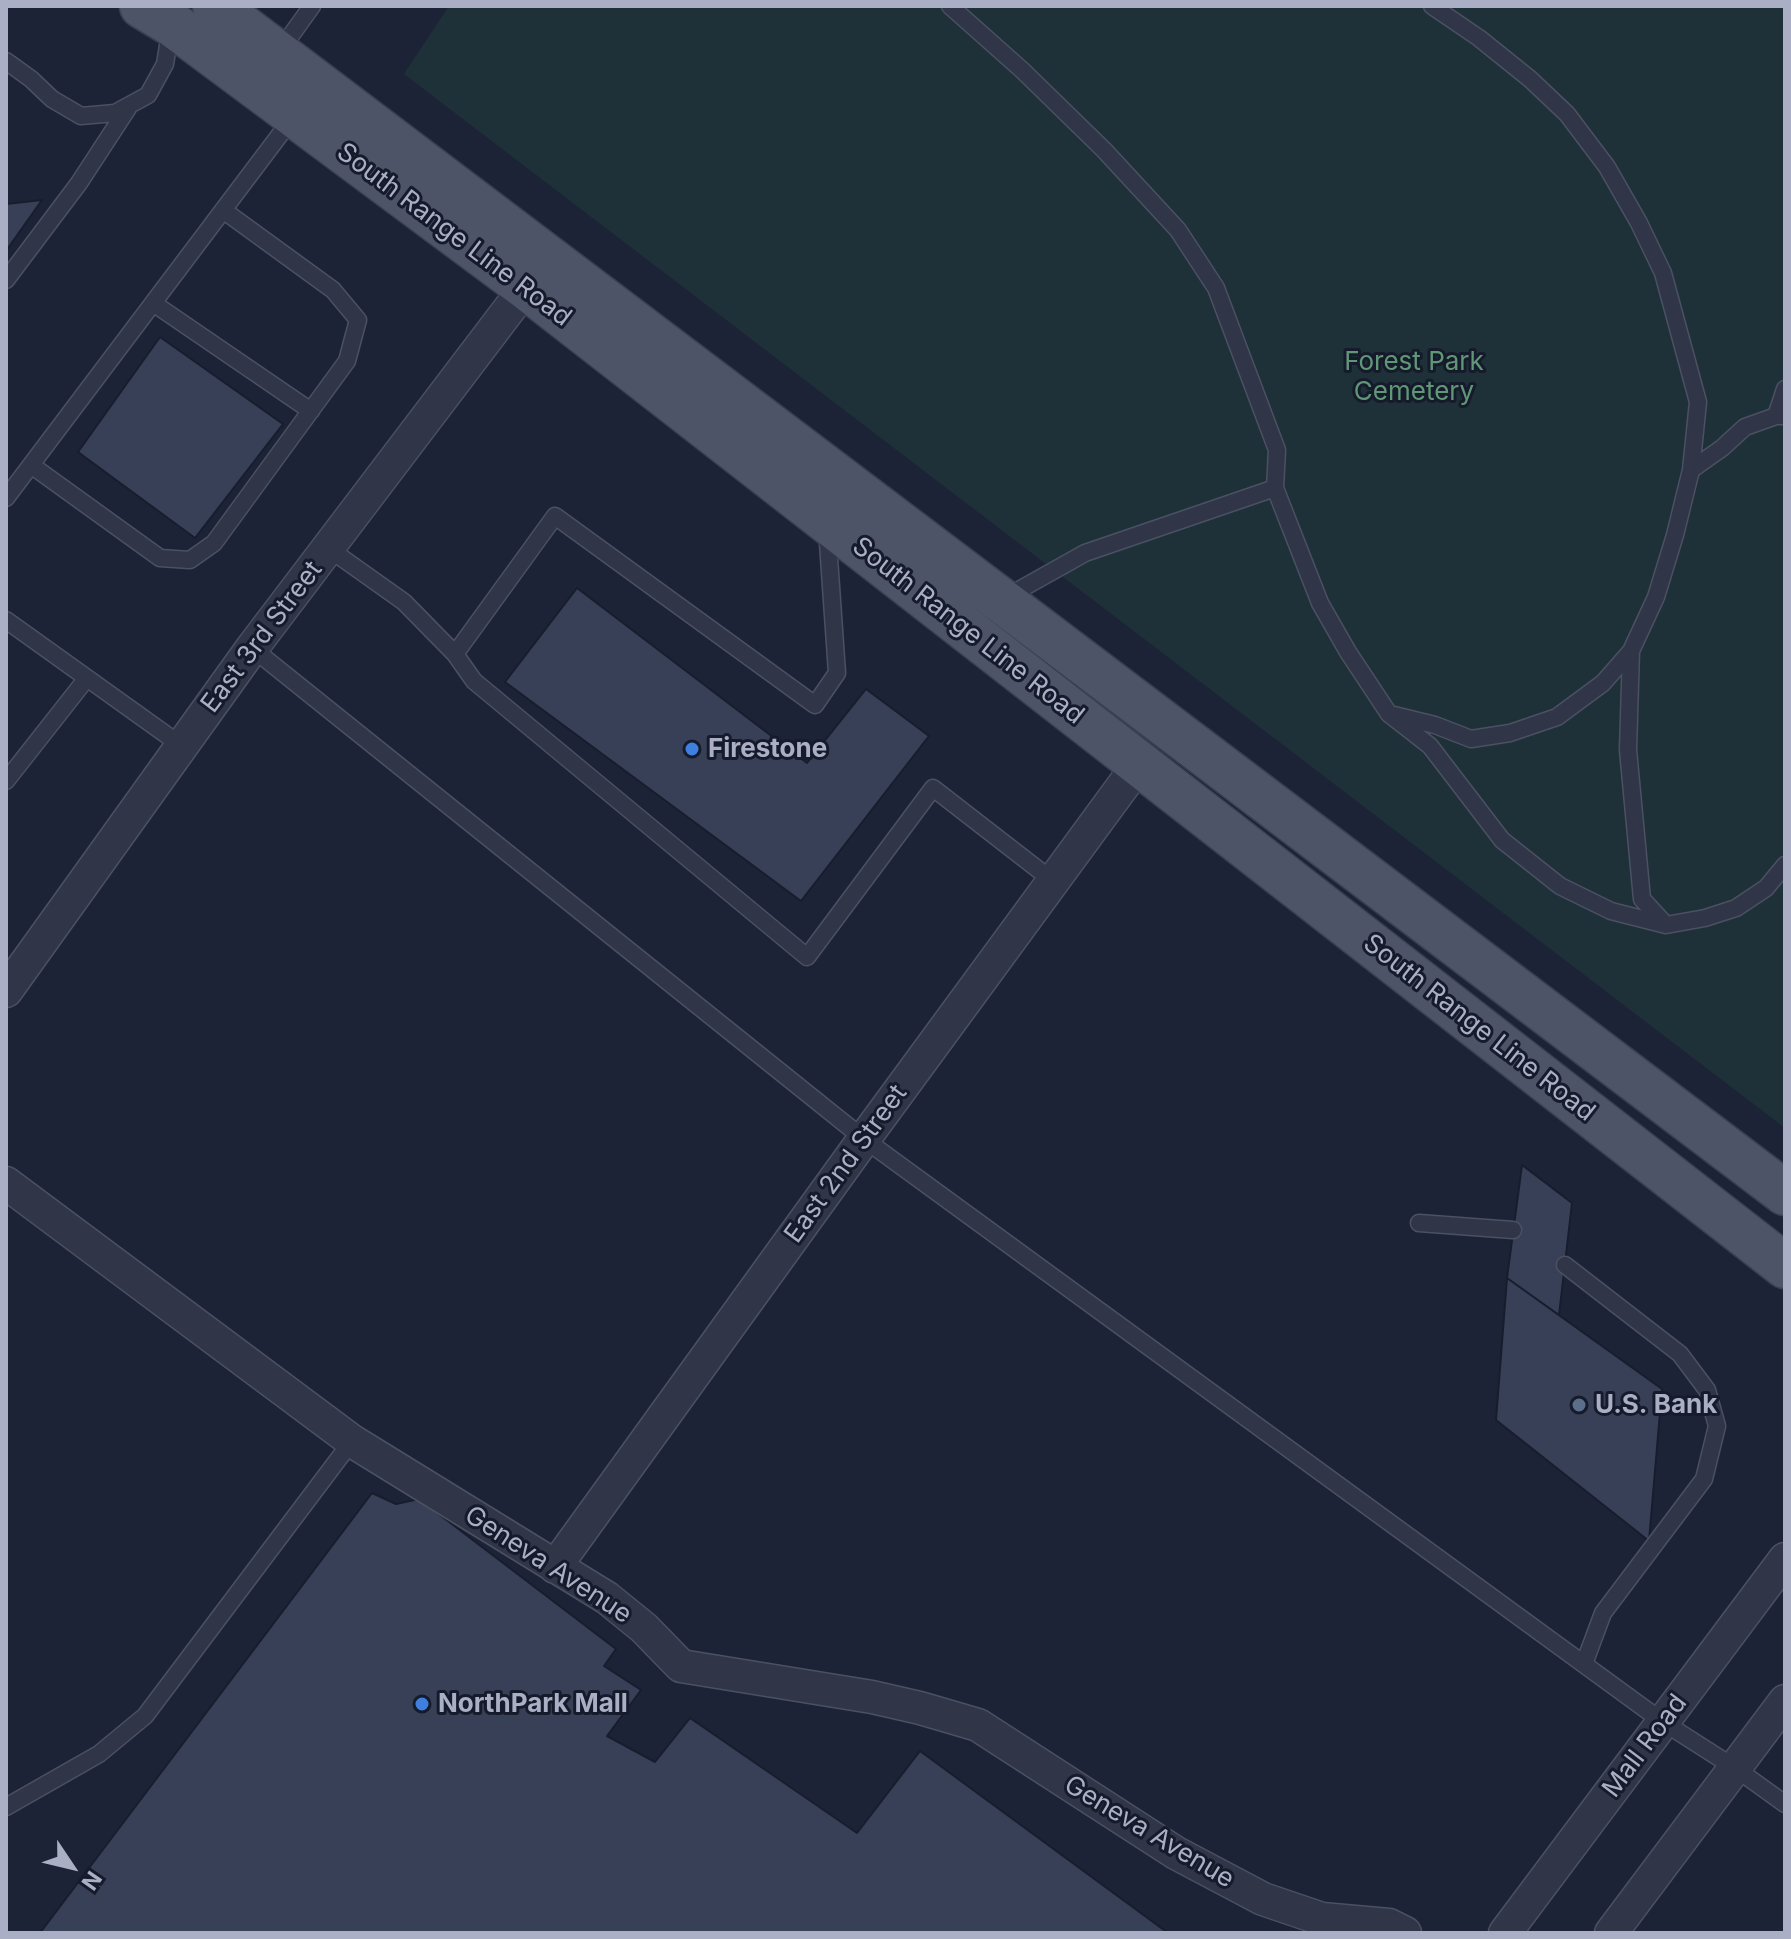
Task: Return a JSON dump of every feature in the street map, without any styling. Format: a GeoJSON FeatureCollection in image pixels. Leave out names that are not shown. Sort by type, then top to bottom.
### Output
{"type":"FeatureCollection","features":[{"type":"Feature","properties":{"kind":"main road","name":"South Range Line Road"},"geometry":{"type":"LineString","coordinates":[[215,6],[1785,1193]]}},
{"type":"Feature","properties":{"kind":"main road","name":"South Range Line Road"},"geometry":{"type":"LineString","coordinates":[[157,15],[526,287],[1785,1266]]}},
{"type":"Feature","properties":{"kind":"street","name":"East 3rd Street"},"geometry":{"type":"LineString","coordinates":[[6,991],[252,648],[526,287]]}},
{"type":"Feature","properties":{"kind":"street","name":"East 2nd Street"},"geometry":{"type":"LineString","coordinates":[[555,1567],[1139,764]]}},
{"type":"Feature","properties":{"kind":"street","name":"Geneva Avenue"},"geometry":{"type":"LineString","coordinates":[[12,1193],[352,1441],[607,1598],[644,1628],[681,1666],[872,1697],[978,1725],[1176,1853],[1263,1899],[1322,1919],[1389,1925],[1405,1933]]}},
{"type":"Feature","properties":{"kind":"street","name":"Mall Road"},"geometry":{"type":"LineString","coordinates":[[1505,1933],[1785,1559]]}},
{"type":"Feature","properties":{"kind":"street"},"geometry":{"type":"LineString","coordinates":[[1611,1933],[1785,1701]]}},
{"type":"Feature","properties":{"kind":"lane"},"geometry":{"type":"LineString","coordinates":[[278,53],[312,6]]}},
{"type":"Feature","properties":{"kind":"lane"},"geometry":{"type":"LineString","coordinates":[[950,6],[1094,140],[1178,230],[1216,288],[1277,450],[1275,488],[1320,603],[1389,714],[1430,746],[1502,840],[1560,886],[1611,911],[1666,925],[1705,918],[1736,908],[1766,888],[1785,865]]}},
{"type":"Feature","properties":{"kind":"lane"},"geometry":{"type":"LineString","coordinates":[[1389,714],[1435,725],[1471,739],[1510,733],[1557,717],[1603,683],[1631,651],[1656,597],[1691,470],[1698,402],[1663,273],[1607,167],[1567,114],[1530,79],[1479,38],[1432,6]]}},
{"type":"Feature","properties":{"kind":"lane"},"geometry":{"type":"LineString","coordinates":[[6,61],[52,99],[81,116],[115,113],[148,95],[165,64],[157,15]]}},
{"type":"Feature","properties":{"kind":"lane"},"geometry":{"type":"LineString","coordinates":[[6,280],[79,183],[129,106]]}},
{"type":"Feature","properties":{"kind":"lane"},"geometry":{"type":"LineString","coordinates":[[6,498],[295,116]]}},
{"type":"Feature","properties":{"kind":"lane"},"geometry":{"type":"LineString","coordinates":[[31,465],[160,558],[190,560],[214,543],[347,361],[358,320],[333,290],[223,210]]}},
{"type":"Feature","properties":{"kind":"lane"},"geometry":{"type":"LineString","coordinates":[[153,303],[311,411]]}},
{"type":"Feature","properties":{"kind":"lane"},"geometry":{"type":"LineString","coordinates":[[1691,470],[1745,427],[1780,416],[1785,389]]}},
{"type":"Feature","properties":{"kind":"lane"},"geometry":{"type":"LineString","coordinates":[[1001,600],[1085,553],[1275,488]]}},
{"type":"Feature","properties":{"kind":"lane"},"geometry":{"type":"LineString","coordinates":[[455,654],[555,516],[815,705],[837,673],[827,521]]}},
{"type":"Feature","properties":{"kind":"lane"},"geometry":{"type":"LineString","coordinates":[[328,548],[404,602],[455,654],[474,681],[807,957],[933,788],[1053,881]]}},
{"type":"Feature","properties":{"kind":"lane"},"geometry":{"type":"LineString","coordinates":[[6,620],[182,746]]}},
{"type":"Feature","properties":{"kind":"lane"},"geometry":{"type":"LineString","coordinates":[[252,648],[864,1139],[1663,1722],[1785,1804]]}},
{"type":"Feature","properties":{"kind":"lane"},"geometry":{"type":"LineString","coordinates":[[1631,651],[1628,750],[1639,876],[1642,899],[1666,925]]}},
{"type":"Feature","properties":{"kind":"lane"},"geometry":{"type":"LineString","coordinates":[[6,781],[87,678]]}},
{"type":"Feature","properties":{"kind":"lane"},"geometry":{"type":"LineString","coordinates":[[1419,1223],[1513,1230]]}},
{"type":"Feature","properties":{"kind":"lane"},"geometry":{"type":"LineString","coordinates":[[1565,1265],[1680,1354],[1707,1390],[1717,1426],[1704,1479],[1603,1613],[1584,1664]]}},
{"type":"Feature","properties":{"kind":"lane"},"geometry":{"type":"LineString","coordinates":[[6,1807],[99,1754],[145,1716],[352,1441]]}},
{"type":"Feature","properties":{"kind":"green space","name":"Forest Park Cemetery"},"geometry":{"type":"Polygon","coordinates":[[[449,6],[1785,6],[1785,1128],[404,74],[449,6]]]}},
{"type":"Feature","properties":{"kind":"building"},"geometry":{"type":"Polygon","coordinates":[[[42,200],[6,251],[6,204],[42,200]]]}},
{"type":"Feature","properties":{"kind":"building"},"geometry":{"type":"Polygon","coordinates":[[[160,337],[283,424],[195,538],[78,452],[160,337]]]}},
{"type":"Feature","properties":{"kind":"building","name":"Firestone"},"geometry":{"type":"Polygon","coordinates":[[[577,588],[807,763],[866,689],[929,736],[801,901],[505,682],[577,588]]]}},
{"type":"Feature","properties":{"kind":"building"},"geometry":{"type":"Polygon","coordinates":[[[1522,1165],[1572,1203],[1559,1315],[1507,1278],[1522,1165]]]}},
{"type":"Feature","properties":{"kind":"building","name":"U.S. Bank"},"geometry":{"type":"Polygon","coordinates":[[[1507,1278],[1662,1389],[1649,1541],[1496,1420],[1507,1278]]]}},
{"type":"Feature","properties":{"kind":"building","name":"NorthPark Mall"},"geometry":{"type":"Polygon","coordinates":[[[372,1493],[396,1504],[419,1499],[616,1649],[604,1666],[641,1690],[607,1736],[655,1762],[690,1718],[857,1833],[920,1751],[1168,1933],[40,1933],[372,1493]]]}},
{"type":"Feature","properties":{"kind":"place","name":"Firestone"},"geometry":{"type":"Point","coordinates":[692,749]}},
{"type":"Feature","properties":{"kind":"place","name":"U.S. Bank"},"geometry":{"type":"Point","coordinates":[1579,1405]}},
{"type":"Feature","properties":{"kind":"place","name":"NorthPark Mall"},"geometry":{"type":"Point","coordinates":[422,1704]}}]}
